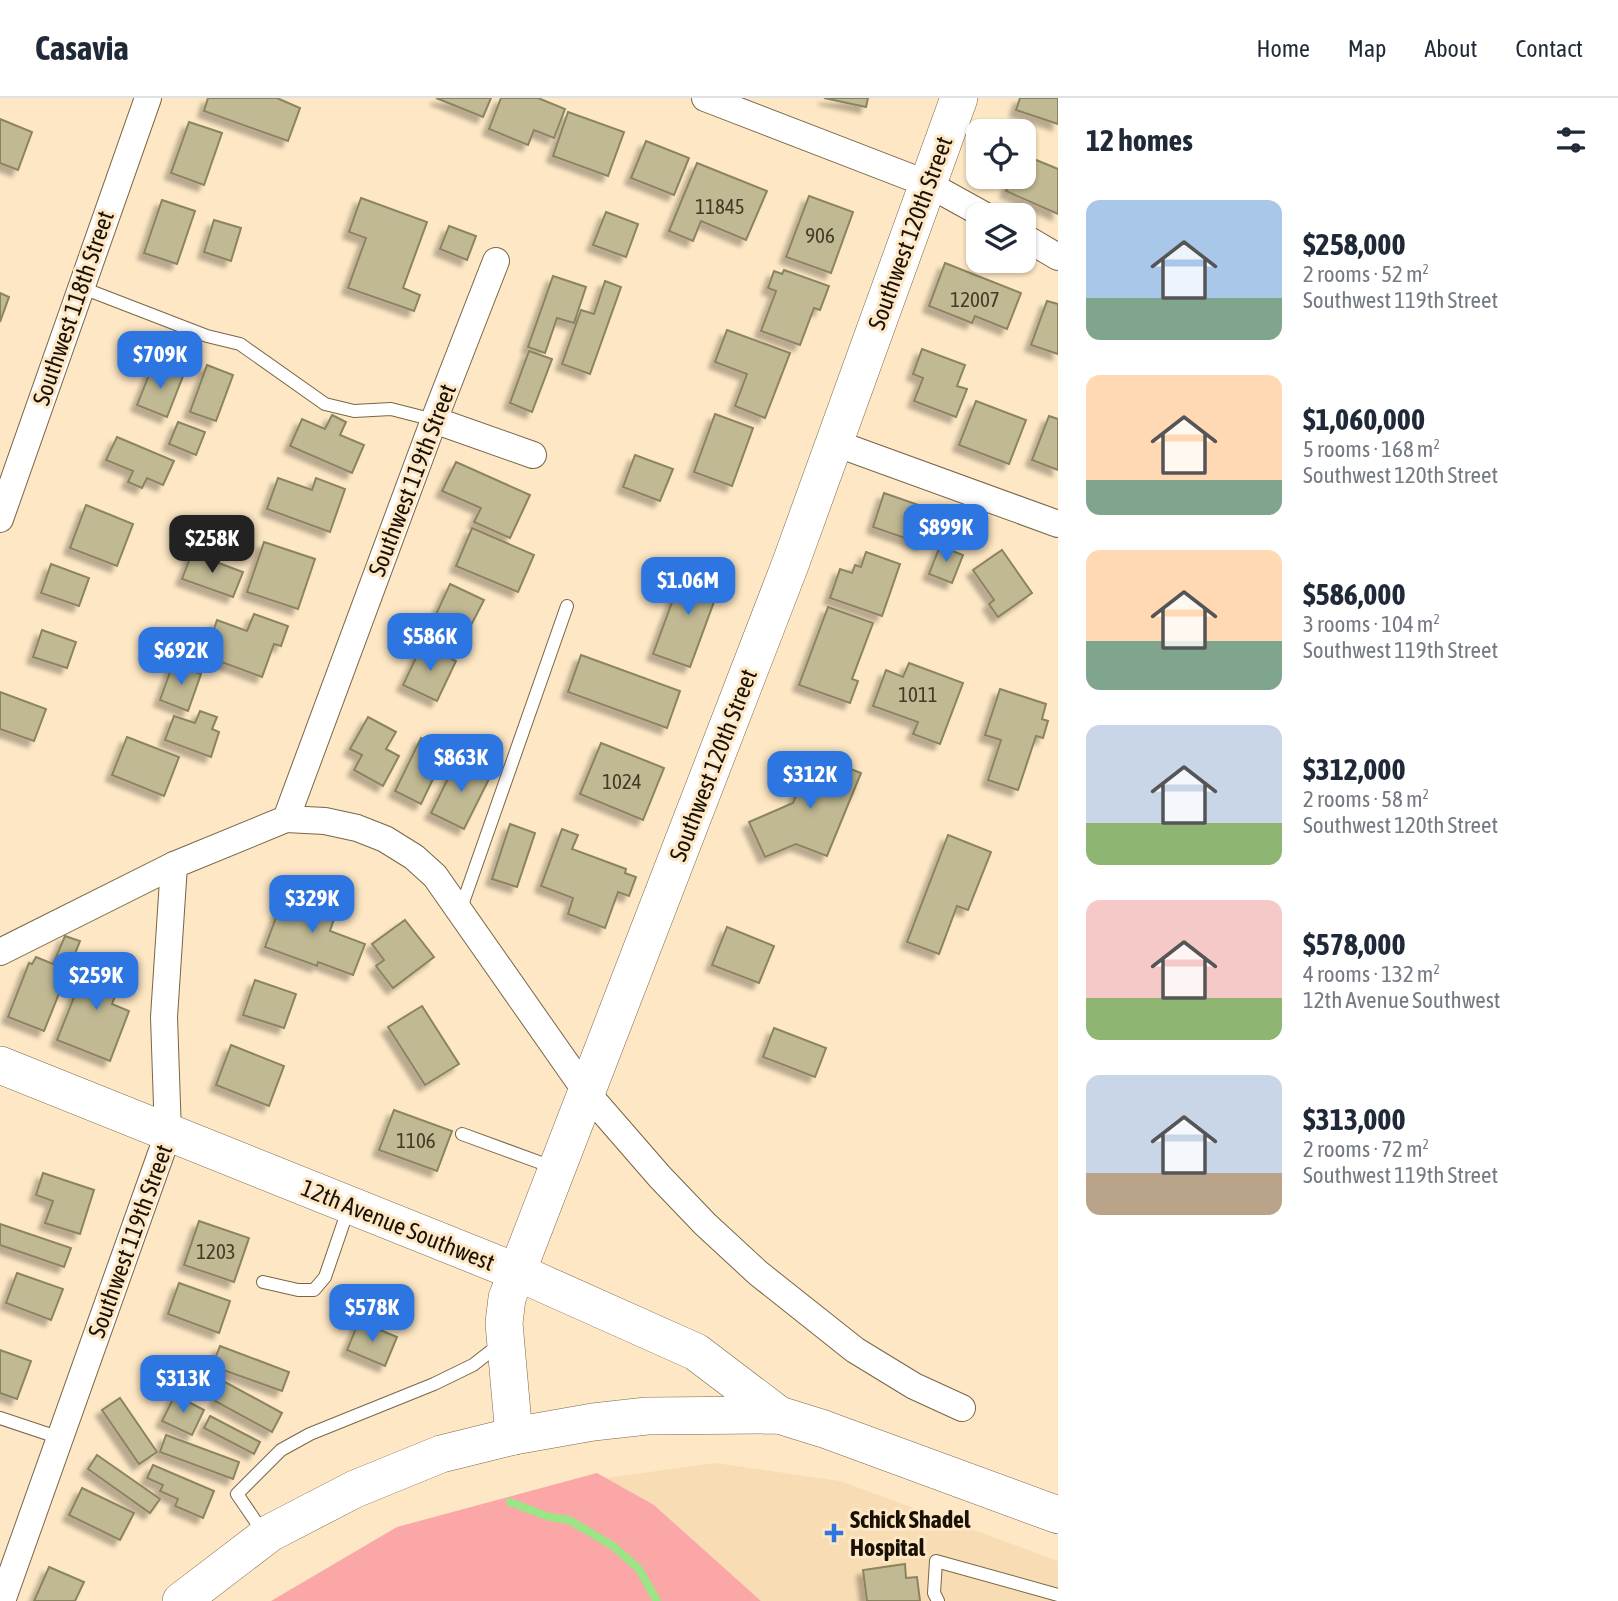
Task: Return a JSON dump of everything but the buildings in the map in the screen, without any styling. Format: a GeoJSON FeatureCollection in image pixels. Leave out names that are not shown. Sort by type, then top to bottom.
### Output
{"type":"FeatureCollection","features":[{"type":"Feature","properties":{"kind":"street","name":"Southwest 118th Street"},"geometry":{"type":"LineString","coordinates":[[0,519],[148,98]]}},
{"type":"Feature","properties":{"kind":"street"},"geometry":{"type":"LineString","coordinates":[[705,98],[928,184],[966,205]]}},
{"type":"Feature","properties":{"kind":"street","name":"Southwest 120th Street"},"geometry":{"type":"LineString","coordinates":[[514,1436],[504,1323],[507,1298],[835,443],[959,98]]}},
{"type":"Feature","properties":{"kind":"street"},"geometry":{"type":"LineString","coordinates":[[1036,244],[1058,257]]}},
{"type":"Feature","properties":{"kind":"street","name":"Southwest 119th Street"},"geometry":{"type":"LineString","coordinates":[[286,819],[496,261]]}},
{"type":"Feature","properties":{"kind":"street"},"geometry":{"type":"LineString","coordinates":[[434,420],[533,454]]}},
{"type":"Feature","properties":{"kind":"street"},"geometry":{"type":"LineString","coordinates":[[835,443],[1058,524]]}},
{"type":"Feature","properties":{"kind":"street"},"geometry":{"type":"LineString","coordinates":[[0,952],[174,865],[286,819],[357,828],[385,839],[414,857],[435,876],[587,1093],[687,1205],[758,1273],[855,1350],[914,1387],[962,1408]]}},
{"type":"Feature","properties":{"kind":"street","name":"Southwest 119th Street"},"geometry":{"type":"LineString","coordinates":[[2,1601],[168,1134],[164,1017],[174,865]]}},
{"type":"Feature","properties":{"kind":"street","name":"12th Avenue Southwest"},"geometry":{"type":"LineString","coordinates":[[1,1068],[517,1272],[696,1352],[779,1415]]}},
{"type":"Feature","properties":{"kind":"street"},"geometry":{"type":"LineString","coordinates":[[196,1594],[266,1536],[355,1489],[442,1454],[514,1436],[647,1416],[779,1415],[1058,1515]]}},
{"type":"Feature","properties":{"kind":"lane"},"geometry":{"type":"LineString","coordinates":[[80,287],[207,336],[240,344],[325,404],[354,411],[391,409],[434,420]]}},
{"type":"Feature","properties":{"kind":"lane"},"geometry":{"type":"LineString","coordinates":[[460,912],[567,606]]}},
{"type":"Feature","properties":{"kind":"lane"},"geometry":{"type":"LineString","coordinates":[[462,1134],[556,1168]]}},
{"type":"Feature","properties":{"kind":"lane"},"geometry":{"type":"LineString","coordinates":[[263,1282],[298,1290],[314,1290],[325,1277],[350,1206]]}},
{"type":"Feature","properties":{"kind":"lane"},"geometry":{"type":"LineString","coordinates":[[266,1536],[237,1494],[281,1450],[310,1434],[434,1384],[473,1365],[505,1340]]}},
{"type":"Feature","properties":{"kind":"lane"},"geometry":{"type":"LineString","coordinates":[[0,1418],[60,1438]]}},
{"type":"Feature","properties":{"kind":"lane"},"geometry":{"type":"LineString","coordinates":[[938,1601],[934,1593],[936,1561],[1058,1595]]}},
{"type":"Feature","properties":{"kind":"shaded area","name":"Schick Shadel Hospital"},"geometry":{"type":"Polygon","coordinates":[[[715,1463],[840,1481],[1058,1561],[1058,1601],[761,1601],[654,1505],[606,1478],[715,1463]]]}},
{"type":"Feature","properties":{"kind":"shaded area"},"geometry":{"type":"Polygon","coordinates":[[[597,1473],[654,1505],[761,1601],[271,1601],[397,1527],[597,1473]]]}},
{"type":"Feature","properties":{"kind":"waterway"},"geometry":{"type":"LineString","coordinates":[[510,1502],[549,1517],[569,1520],[613,1546],[639,1569],[657,1601]]}},
{"type":"Feature","properties":{"kind":"place","name":"Schick Shadel Hospital"},"geometry":{"type":"Point","coordinates":[834,1533]}}]}
